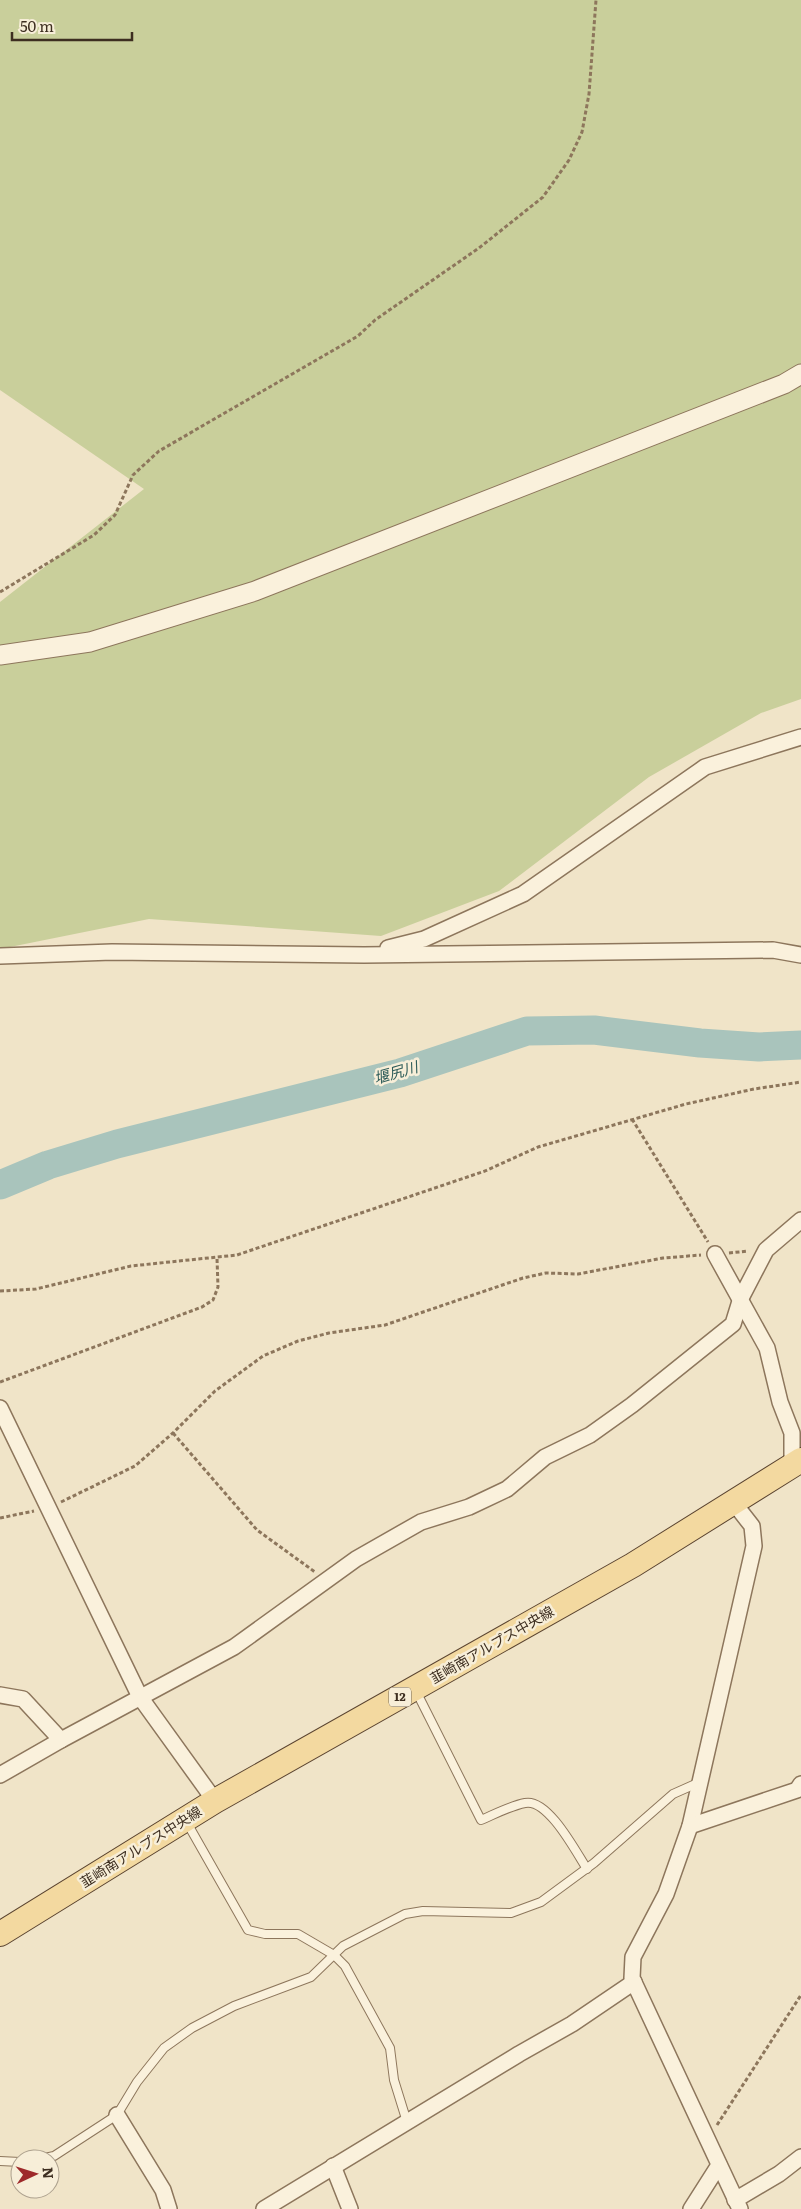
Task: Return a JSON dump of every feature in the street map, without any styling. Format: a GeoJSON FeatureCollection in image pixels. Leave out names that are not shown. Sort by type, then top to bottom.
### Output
{"type":"FeatureCollection","features":[{"type":"Feature","properties":{"kind":"main road","name":"韮崎南アルプス中央線"},"geometry":{"type":"LineString","coordinates":[[0,1934],[214,1801],[416,1689],[633,1565],[796,1463]]}},
{"type":"Feature","properties":{"kind":"street"},"geometry":{"type":"LineString","coordinates":[[0,655],[90,642],[255,591],[784,384],[801,374]]}},
{"type":"Feature","properties":{"kind":"street"},"geometry":{"type":"LineString","coordinates":[[364,955],[424,939],[523,894],[705,767],[801,737]]}},
{"type":"Feature","properties":{"kind":"street"},"geometry":{"type":"LineString","coordinates":[[0,956],[112,952],[364,955],[773,950],[801,955]]}},
{"type":"Feature","properties":{"kind":"street"},"geometry":{"type":"LineString","coordinates":[[0,1776],[61,1740],[234,1647],[356,1560],[421,1522],[469,1507],[507,1489],[545,1458],[590,1435],[632,1405],[734,1324],[741,1298],[766,1250],[801,1220]]}},
{"type":"Feature","properties":{"kind":"street"},"geometry":{"type":"LineString","coordinates":[[715,1254],[767,1348],[780,1402],[792,1433],[796,1463]]}},
{"type":"Feature","properties":{"kind":"street"},"geometry":{"type":"LineString","coordinates":[[0,1408],[140,1697],[214,1801]]}},
{"type":"Feature","properties":{"kind":"street"},"geometry":{"type":"LineString","coordinates":[[734,1503],[752,1526],[754,1546],[690,1826],[666,1894],[633,1957],[632,1978],[738,2204],[801,2157]]}},
{"type":"Feature","properties":{"kind":"street"},"geometry":{"type":"LineString","coordinates":[[0,1695],[24,1699],[61,1740]]}},
{"type":"Feature","properties":{"kind":"street"},"geometry":{"type":"LineString","coordinates":[[690,1826],[796,1790],[801,1784]]}},
{"type":"Feature","properties":{"kind":"street"},"geometry":{"type":"LineString","coordinates":[[264,2209],[519,2054],[572,2024],[634,1982]]}},
{"type":"Feature","properties":{"kind":"street"},"geometry":{"type":"LineString","coordinates":[[117,2115],[163,2190],[169,2209]]}},
{"type":"Feature","properties":{"kind":"street"},"geometry":{"type":"LineString","coordinates":[[692,2209],[719,2165]]}},
{"type":"Feature","properties":{"kind":"street"},"geometry":{"type":"LineString","coordinates":[[334,2166],[350,2209]]}},
{"type":"Feature","properties":{"kind":"lane"},"geometry":{"type":"LineString","coordinates":[[416,1689],[481,1820],[527,1802],[540,1806],[551,1814],[587,1868]]}},
{"type":"Feature","properties":{"kind":"lane"},"geometry":{"type":"LineString","coordinates":[[60,2152],[117,2115],[137,2082],[164,2048],[192,2028],[234,2006],[311,1977],[343,1946],[405,1914],[423,1911],[511,1914],[541,1902],[587,1868],[673,1794],[700,1782]]}},
{"type":"Feature","properties":{"kind":"lane"},"geometry":{"type":"LineString","coordinates":[[185,1820],[248,1930],[265,1934],[298,1934],[334,1955],[345,1966],[390,2048],[394,2080],[407,2122]]}},
{"type":"Feature","properties":{"kind":"path"},"geometry":{"type":"LineString","coordinates":[[0,592],[94,535],[115,516],[133,475],[158,451],[358,336],[375,320],[479,248],[543,197],[569,160],[582,132],[588,94],[596,0]]}},
{"type":"Feature","properties":{"kind":"path"},"geometry":{"type":"LineString","coordinates":[[0,1291],[36,1289],[131,1266],[237,1255],[486,1171],[538,1148],[632,1119],[686,1104],[754,1089],[801,1082]]}},
{"type":"Feature","properties":{"kind":"path"},"geometry":{"type":"LineString","coordinates":[[632,1119],[715,1254]]}},
{"type":"Feature","properties":{"kind":"path"},"geometry":{"type":"LineString","coordinates":[[0,1518],[48,1508],[135,1466],[173,1433],[215,1391],[264,1356],[298,1341],[329,1333],[385,1325],[546,1272],[578,1274],[663,1258],[766,1250]]}},
{"type":"Feature","properties":{"kind":"path"},"geometry":{"type":"LineString","coordinates":[[0,1382],[202,1307],[213,1300],[218,1287],[217,1258]]}},
{"type":"Feature","properties":{"kind":"path"},"geometry":{"type":"LineString","coordinates":[[173,1433],[258,1530],[328,1581]]}},
{"type":"Feature","properties":{"kind":"path"},"geometry":{"type":"LineString","coordinates":[[707,2140],[801,1995]]}},
{"type":"Feature","properties":{"kind":"green space"},"geometry":{"type":"Polygon","coordinates":[[[0,0],[801,0],[801,699],[761,713],[649,777],[499,891],[381,936],[149,919],[0,949],[0,602],[144,489],[0,390],[0,0]]]}},
{"type":"Feature","properties":{"kind":"waterway","name":"堰尻川"},"geometry":{"type":"LineString","coordinates":[[0,1185],[48,1165],[117,1144],[400,1073],[527,1031],[594,1030],[700,1043],[759,1047],[801,1045]]}}]}
